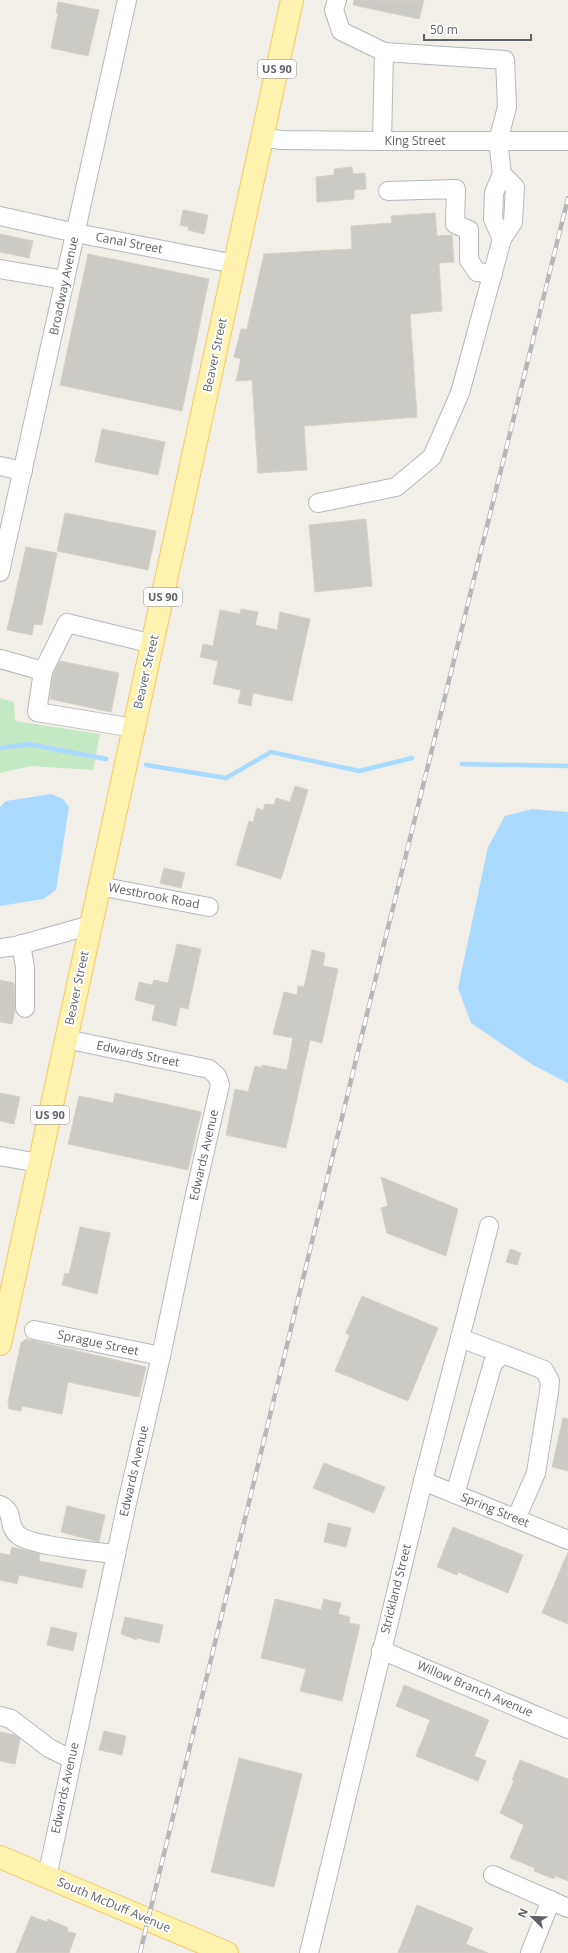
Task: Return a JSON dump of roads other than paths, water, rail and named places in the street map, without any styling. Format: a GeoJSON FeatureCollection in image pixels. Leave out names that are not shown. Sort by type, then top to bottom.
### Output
{"type":"FeatureCollection","features":[{"type":"Feature","properties":{"kind":"main road","name":"Beaver Street"},"geometry":{"type":"LineString","coordinates":[[0,1344],[292,0]]}},
{"type":"Feature","properties":{"kind":"main road","name":"South McDuff Avenue"},"geometry":{"type":"LineString","coordinates":[[0,1857],[227,1953]]}},
{"type":"Feature","properties":{"kind":"street","name":"Broadway Avenue"},"geometry":{"type":"LineString","coordinates":[[0,572],[127,0]]}},
{"type":"Feature","properties":{"kind":"street"},"geometry":{"type":"LineString","coordinates":[[318,503],[396,487],[432,457],[460,393],[502,238],[514,222],[515,187],[502,174],[498,141],[507,107],[505,60],[384,52],[341,31],[334,10],[337,0]]}},
{"type":"Feature","properties":{"kind":"street"},"geometry":{"type":"LineString","coordinates":[[382,141],[384,52]]}},
{"type":"Feature","properties":{"kind":"street","name":"King Street"},"geometry":{"type":"LineString","coordinates":[[262,137],[281,140],[568,141]]}},
{"type":"Feature","properties":{"kind":"street"},"geometry":{"type":"LineString","coordinates":[[388,192],[456,189],[455,224],[469,230],[469,260],[477,272],[493,274]]}},
{"type":"Feature","properties":{"kind":"street","name":"Canal Street"},"geometry":{"type":"LineString","coordinates":[[0,216],[76,233],[235,264]]}},
{"type":"Feature","properties":{"kind":"street"},"geometry":{"type":"LineString","coordinates":[[0,269],[65,280]]}},
{"type":"Feature","properties":{"kind":"street"},"geometry":{"type":"LineString","coordinates":[[0,466],[23,471]]}},
{"type":"Feature","properties":{"kind":"street"},"geometry":{"type":"LineString","coordinates":[[134,728],[37,712],[43,671],[67,622],[153,644]]}},
{"type":"Feature","properties":{"kind":"street"},"geometry":{"type":"LineString","coordinates":[[0,659],[43,671]]}},
{"type":"Feature","properties":{"kind":"street","name":"Westbrook Road"},"geometry":{"type":"LineString","coordinates":[[99,886],[209,907]]}},
{"type":"Feature","properties":{"kind":"street"},"geometry":{"type":"LineString","coordinates":[[0,948],[21,944],[91,925]]}},
{"type":"Feature","properties":{"kind":"street"},"geometry":{"type":"LineString","coordinates":[[21,944],[25,967],[25,1008]]}},
{"type":"Feature","properties":{"kind":"street","name":"Edwards Street"},"geometry":{"type":"LineString","coordinates":[[66,1039],[209,1069]]}},
{"type":"Feature","properties":{"kind":"street","name":"Edwards Avenue"},"geometry":{"type":"LineString","coordinates":[[47,1877],[71,1759],[161,1356],[194,1194],[220,1085],[217,1076],[209,1069]]}},
{"type":"Feature","properties":{"kind":"street"},"geometry":{"type":"LineString","coordinates":[[0,1156],[39,1163]]}},
{"type":"Feature","properties":{"kind":"street","name":"Strickland Street"},"geometry":{"type":"LineString","coordinates":[[309,1953],[381,1650],[489,1226]]}},
{"type":"Feature","properties":{"kind":"street","name":"Sprague Street"},"geometry":{"type":"LineString","coordinates":[[34,1330],[161,1356]]}},
{"type":"Feature","properties":{"kind":"street"},"geometry":{"type":"LineString","coordinates":[[460,1338],[544,1370],[550,1381],[550,1392],[536,1473],[516,1519]]}},
{"type":"Feature","properties":{"kind":"street"},"geometry":{"type":"LineString","coordinates":[[455,1494],[493,1363],[503,1354]]}},
{"type":"Feature","properties":{"kind":"street","name":"Spring Street"},"geometry":{"type":"LineString","coordinates":[[423,1481],[568,1540]]}},
{"type":"Feature","properties":{"kind":"street"},"geometry":{"type":"LineString","coordinates":[[0,1505],[6,1508],[11,1515],[13,1529],[20,1537],[33,1542],[116,1554]]}},
{"type":"Feature","properties":{"kind":"street","name":"Willow Branch Avenue"},"geometry":{"type":"LineString","coordinates":[[381,1650],[568,1729]]}},
{"type":"Feature","properties":{"kind":"street"},"geometry":{"type":"LineString","coordinates":[[0,1716],[11,1719],[49,1748],[71,1759]]}},
{"type":"Feature","properties":{"kind":"street"},"geometry":{"type":"LineString","coordinates":[[493,1875],[568,1908]]}},
{"type":"Feature","properties":{"kind":"street"},"geometry":{"type":"LineString","coordinates":[[530,1953],[551,1900]]}},
{"type":"Feature","properties":{"kind":"water"},"geometry":{"type":"Polygon","coordinates":[[[51,794],[63,799],[69,807],[56,890],[43,899],[0,906],[0,807],[6,801],[51,794]]]}},
{"type":"Feature","properties":{"kind":"water"},"geometry":{"type":"Polygon","coordinates":[[[532,809],[568,812],[568,1083],[533,1065],[471,1023],[458,988],[488,847],[505,816],[532,809]]]}},
{"type":"Feature","properties":{"kind":"waterway"},"geometry":{"type":"LineString","coordinates":[[0,748],[28,744],[106,759]]}},
{"type":"Feature","properties":{"kind":"waterway"},"geometry":{"type":"LineString","coordinates":[[146,765],[226,778],[271,752],[359,771],[412,758]]}},
{"type":"Feature","properties":{"kind":"waterway"},"geometry":{"type":"LineString","coordinates":[[462,764],[568,766]]}},
{"type":"Feature","properties":{"kind":"railway"},"geometry":{"type":"LineString","coordinates":[[140,1953],[383,948],[568,198]]}}]}
